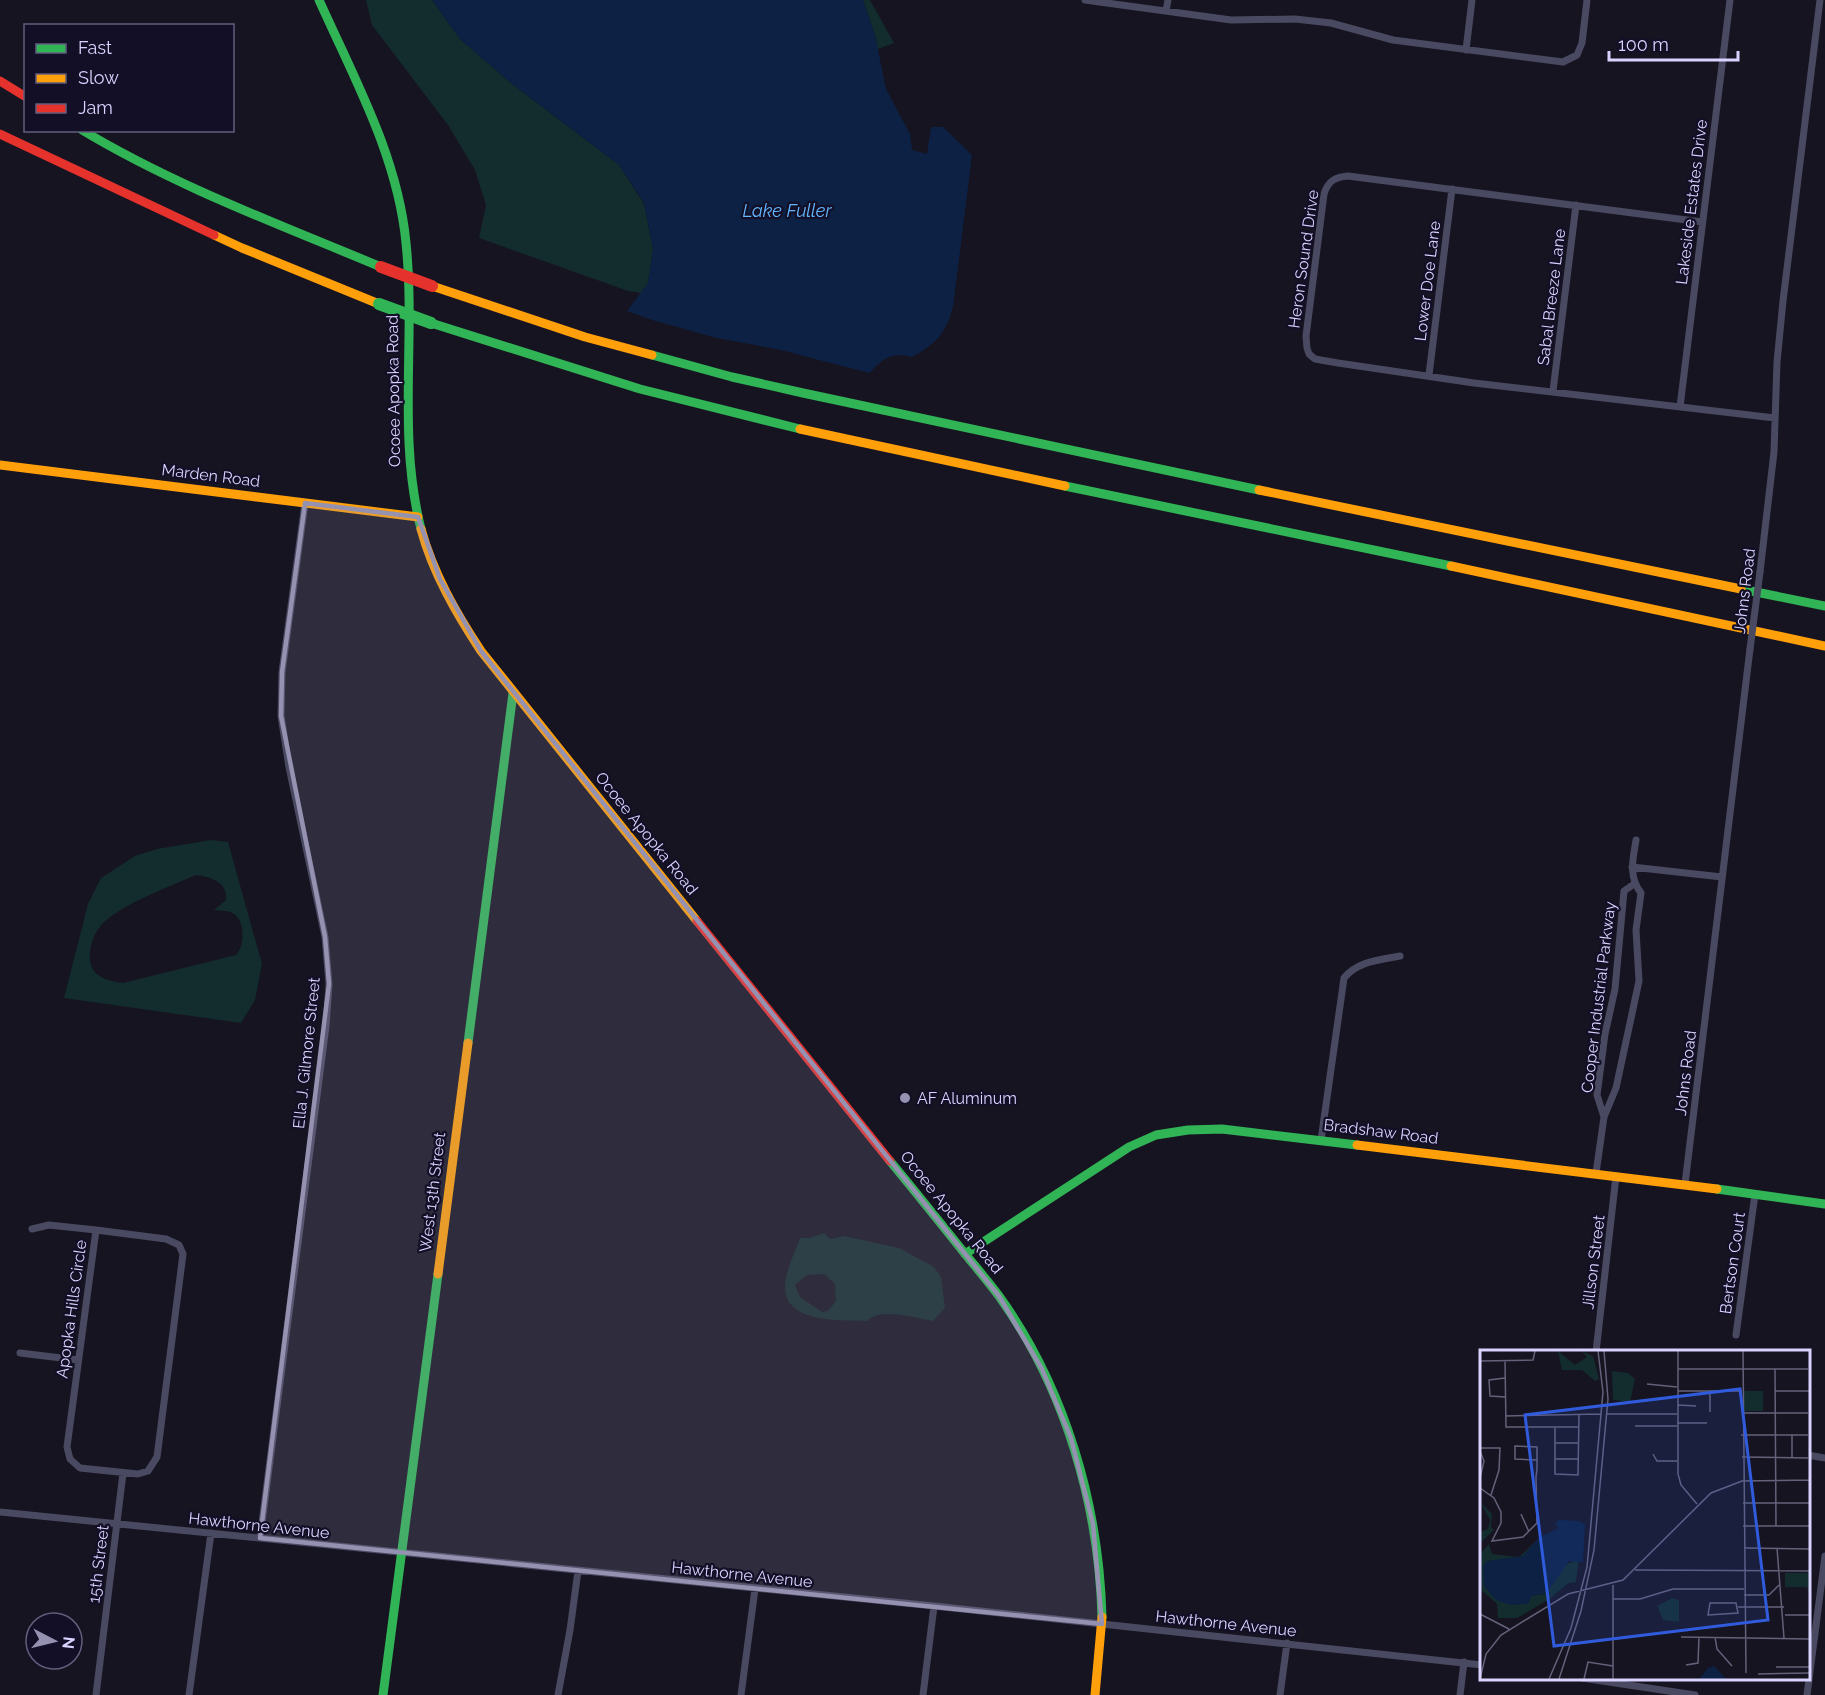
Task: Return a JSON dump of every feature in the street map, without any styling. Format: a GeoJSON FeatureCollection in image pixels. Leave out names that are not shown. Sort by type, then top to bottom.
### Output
{"type":"FeatureCollection","features":[{"type":"Feature","properties":{"kind":"main road","name":"Ocoee Apopka Road"},"geometry":{"type":"LineString","coordinates":[[319,0],[376,130],[388,164],[405,230],[408,264],[408,450],[418,517],[436,569],[460,620],[481,651],[999,1296],[1042,1369],[1071,1438],[1093,1524],[1102,1624],[1095,1695]]}},
{"type":"Feature","properties":{"kind":"main road"},"geometry":{"type":"LineString","coordinates":[[0,81],[24,96]]}},
{"type":"Feature","properties":{"kind":"main road"},"geometry":{"type":"LineString","coordinates":[[0,90],[24,103]]}},
{"type":"Feature","properties":{"kind":"main road"},"geometry":{"type":"LineString","coordinates":[[83,132],[210,194],[381,267],[585,337],[803,393],[1825,606]]}},
{"type":"Feature","properties":{"kind":"main road"},"geometry":{"type":"LineString","coordinates":[[0,134],[242,248],[380,304],[431,323],[629,386],[792,428],[1825,646]]}},
{"type":"Feature","properties":{"kind":"main road","name":"Marden Road"},"geometry":{"type":"LineString","coordinates":[[0,465],[418,517]]}},
{"type":"Feature","properties":{"kind":"main road","name":"West 13th Street"},"geometry":{"type":"LineString","coordinates":[[383,1695],[513,693]]}},
{"type":"Feature","properties":{"kind":"main road","name":"Bradshaw Road"},"geometry":{"type":"LineString","coordinates":[[965,1254],[1129,1147],[1156,1135],[1188,1130],[1222,1129],[1321,1140],[1685,1184],[1825,1204]]}},
{"type":"Feature","properties":{"kind":"street"},"geometry":{"type":"LineString","coordinates":[[1085,0],[1231,20],[1295,20],[1331,23],[1393,40],[1563,62],[1577,55],[1582,43],[1587,0]]}},
{"type":"Feature","properties":{"kind":"street"},"geometry":{"type":"LineString","coordinates":[[1166,11],[1168,0]]}},
{"type":"Feature","properties":{"kind":"street"},"geometry":{"type":"LineString","coordinates":[[1466,50],[1472,0]]}},
{"type":"Feature","properties":{"kind":"street","name":"Lakeside Estates Drive"},"geometry":{"type":"LineString","coordinates":[[1680,407],[1730,0]]}},
{"type":"Feature","properties":{"kind":"street","name":"Johns Road"},"geometry":{"type":"LineString","coordinates":[[1685,1184],[1774,452],[1777,362],[1783,301],[1820,0]]}},
{"type":"Feature","properties":{"kind":"street","name":"Heron Sound Drive"},"geometry":{"type":"LineString","coordinates":[[1702,222],[1348,176],[1338,177],[1326,186],[1324,194],[1306,348],[1315,359],[1474,383],[1775,418]]}},
{"type":"Feature","properties":{"kind":"street","name":"Lower Doe Lane"},"geometry":{"type":"LineString","coordinates":[[1428,375],[1452,189]]}},
{"type":"Feature","properties":{"kind":"street","name":"Sabal Breeze Lane"},"geometry":{"type":"LineString","coordinates":[[1553,391],[1576,205]]}},
{"type":"Feature","properties":{"kind":"street","name":"Ella J. Gilmore Street"},"geometry":{"type":"LineString","coordinates":[[260,1538],[326,1026],[329,984],[325,938],[289,767],[281,716],[282,672],[305,503]]}},
{"type":"Feature","properties":{"kind":"street","name":"Cooper Industrial Parkway"},"geometry":{"type":"LineString","coordinates":[[1596,1173],[1604,1118],[1616,1088],[1639,981],[1636,930],[1641,893],[1634,884],[1632,867],[1636,840]]}},
{"type":"Feature","properties":{"kind":"street"},"geometry":{"type":"LineString","coordinates":[[1632,867],[1722,878]]}},
{"type":"Feature","properties":{"kind":"street","name":"Cooper Industrial Parkway"},"geometry":{"type":"LineString","coordinates":[[1604,1118],[1598,1095],[1605,1034],[1615,989],[1624,891],[1634,884]]}},
{"type":"Feature","properties":{"kind":"street"},"geometry":{"type":"LineString","coordinates":[[1321,1140],[1344,978],[1356,966],[1401,956]]}},
{"type":"Feature","properties":{"kind":"street","name":"Jillson Street"},"geometry":{"type":"LineString","coordinates":[[1596,1350],[1616,1176]]}},
{"type":"Feature","properties":{"kind":"street","name":"Bertson Court"},"geometry":{"type":"LineString","coordinates":[[1736,1335],[1755,1194]]}},
{"type":"Feature","properties":{"kind":"street"},"geometry":{"type":"LineString","coordinates":[[32,1229],[49,1225],[96,1230]]}},
{"type":"Feature","properties":{"kind":"street","name":"Apopka Hills Circle"},"geometry":{"type":"LineString","coordinates":[[96,1230],[166,1239],[179,1245],[183,1254],[157,1457],[148,1471],[138,1474],[80,1468],[69,1459],[67,1447],[96,1230]]}},
{"type":"Feature","properties":{"kind":"street"},"geometry":{"type":"LineString","coordinates":[[20,1353],[78,1360]]}},
{"type":"Feature","properties":{"kind":"street"},"geometry":{"type":"LineString","coordinates":[[1810,1455],[1825,1458]]}},
{"type":"Feature","properties":{"kind":"street","name":"15th Street"},"geometry":{"type":"LineString","coordinates":[[96,1695],[123,1473]]}},
{"type":"Feature","properties":{"kind":"street","name":"Hawthorne Avenue"},"geometry":{"type":"LineString","coordinates":[[0,1512],[934,1606],[1480,1665]]}},
{"type":"Feature","properties":{"kind":"street"},"geometry":{"type":"LineString","coordinates":[[189,1695],[211,1533]]}},
{"type":"Feature","properties":{"kind":"street"},"geometry":{"type":"LineString","coordinates":[[1810,1672],[1825,1557]]}},
{"type":"Feature","properties":{"kind":"street"},"geometry":{"type":"LineString","coordinates":[[558,1695],[578,1571]]}},
{"type":"Feature","properties":{"kind":"street"},"geometry":{"type":"LineString","coordinates":[[741,1695],[755,1589]]}},
{"type":"Feature","properties":{"kind":"street"},"geometry":{"type":"LineString","coordinates":[[923,1695],[934,1606]]}},
{"type":"Feature","properties":{"kind":"street"},"geometry":{"type":"LineString","coordinates":[[1280,1695],[1287,1643]]}},
{"type":"Feature","properties":{"kind":"street"},"geometry":{"type":"LineString","coordinates":[[1460,1695],[1464,1662]]}},
{"type":"Feature","properties":{"kind":"street"},"geometry":{"type":"LineString","coordinates":[[1596,1680],[1695,1695]]}},
{"type":"Feature","properties":{"kind":"street"},"geometry":{"type":"LineString","coordinates":[[1807,1695],[1809,1680]]}},
{"type":"Feature","properties":{"kind":"street"},"geometry":{"type":"LineString","coordinates":[[1635,1695],[1636,1686]]}},
{"type":"Feature","properties":{"kind":"highlighted area"},"geometry":{"type":"Polygon","coordinates":[[[305,503],[418,517],[440,579],[481,651],[999,1296],[1042,1369],[1071,1438],[1093,1524],[1102,1624],[260,1538],[329,984],[325,937],[281,716],[282,672],[305,503]]]}},
{"type":"Feature","properties":{"kind":"green space"},"geometry":{"type":"Polygon","coordinates":[[[366,0],[432,0],[460,39],[511,83],[619,165],[644,204],[653,249],[648,283],[641,293],[628,291],[479,238],[486,205],[475,170],[448,125],[372,25],[366,0]]]}},
{"type":"Feature","properties":{"kind":"green space"},"geometry":{"type":"Polygon","coordinates":[[[863,0],[870,0],[894,43],[878,49],[863,0]]]}},
{"type":"Feature","properties":{"kind":"green space"},"geometry":{"type":"Polygon","coordinates":[[[211,840],[228,842],[262,964],[255,1000],[241,1023],[64,998],[88,904],[101,878],[135,856],[157,849],[211,840]],[[196,875],[144,898],[106,920],[93,939],[90,955],[93,970],[101,977],[123,983],[236,955],[242,940],[242,928],[238,917],[227,911],[214,910],[226,900],[226,894],[221,885],[213,879],[196,875]]]}},
{"type":"Feature","properties":{"kind":"green space"},"geometry":{"type":"Polygon","coordinates":[[[824,1233],[830,1239],[844,1236],[899,1248],[934,1267],[941,1277],[945,1308],[933,1321],[889,1314],[873,1317],[867,1321],[830,1320],[804,1314],[794,1308],[787,1299],[785,1281],[800,1238],[809,1238],[824,1233]],[[824,1274],[807,1275],[795,1285],[800,1297],[822,1312],[828,1311],[836,1301],[835,1284],[824,1274]]]}},
{"type":"Feature","properties":{"kind":"water","name":"Lake Fuller"},"geometry":{"type":"Polygon","coordinates":[[[432,0],[863,0],[875,35],[886,89],[910,134],[912,150],[927,154],[931,127],[943,127],[972,155],[953,307],[943,331],[934,342],[912,357],[893,356],[879,363],[869,373],[781,350],[717,338],[627,311],[648,283],[653,249],[644,203],[619,165],[511,83],[460,39],[432,0]]]}},
{"type":"Feature","properties":{"kind":"traffic: fast"},"geometry":{"type":"LineString","coordinates":[[319,0],[373,118],[394,180],[401,211],[409,279],[408,423],[410,458],[421,529]]}},
{"type":"Feature","properties":{"kind":"traffic: fast"},"geometry":{"type":"LineString","coordinates":[[86,132],[191,187],[381,267]]}},
{"type":"Feature","properties":{"kind":"traffic: fast"},"geometry":{"type":"LineString","coordinates":[[379,304],[431,323]]}},
{"type":"Feature","properties":{"kind":"traffic: fast"},"geometry":{"type":"LineString","coordinates":[[431,323],[640,389],[800,429]]}},
{"type":"Feature","properties":{"kind":"traffic: fast"},"geometry":{"type":"LineString","coordinates":[[652,355],[732,377],[803,393],[1259,490]]}},
{"type":"Feature","properties":{"kind":"traffic: fast"},"geometry":{"type":"LineString","coordinates":[[1065,486],[1451,566]]}},
{"type":"Feature","properties":{"kind":"traffic: fast"},"geometry":{"type":"LineString","coordinates":[[1741,589],[1825,606]]}},
{"type":"Feature","properties":{"kind":"traffic: fast"},"geometry":{"type":"LineString","coordinates":[[468,1043],[513,693]]}},
{"type":"Feature","properties":{"kind":"traffic: fast"},"geometry":{"type":"LineString","coordinates":[[965,1254],[1129,1147],[1156,1135],[1188,1130],[1222,1129],[1357,1145]]}},
{"type":"Feature","properties":{"kind":"traffic: fast"},"geometry":{"type":"LineString","coordinates":[[890,1161],[999,1296],[1043,1369],[1060,1408],[1085,1490],[1094,1532],[1102,1617]]}},
{"type":"Feature","properties":{"kind":"traffic: fast"},"geometry":{"type":"LineString","coordinates":[[1717,1189],[1825,1204]]}},
{"type":"Feature","properties":{"kind":"traffic: fast"},"geometry":{"type":"LineString","coordinates":[[383,1695],[438,1274]]}},
{"type":"Feature","properties":{"kind":"traffic: slow"},"geometry":{"type":"LineString","coordinates":[[214,235],[379,304]]}},
{"type":"Feature","properties":{"kind":"traffic: slow"},"geometry":{"type":"LineString","coordinates":[[432,286],[585,337],[652,355]]}},
{"type":"Feature","properties":{"kind":"traffic: slow"},"geometry":{"type":"LineString","coordinates":[[800,429],[1065,486]]}},
{"type":"Feature","properties":{"kind":"traffic: slow"},"geometry":{"type":"LineString","coordinates":[[0,465],[418,517]]}},
{"type":"Feature","properties":{"kind":"traffic: slow"},"geometry":{"type":"LineString","coordinates":[[1259,490],[1741,589]]}},
{"type":"Feature","properties":{"kind":"traffic: slow"},"geometry":{"type":"LineString","coordinates":[[421,529],[446,592],[481,651],[697,921]]}},
{"type":"Feature","properties":{"kind":"traffic: slow"},"geometry":{"type":"LineString","coordinates":[[1451,566],[1825,646]]}},
{"type":"Feature","properties":{"kind":"traffic: slow"},"geometry":{"type":"LineString","coordinates":[[438,1274],[468,1043]]}},
{"type":"Feature","properties":{"kind":"traffic: slow"},"geometry":{"type":"LineString","coordinates":[[1357,1145],[1717,1189]]}},
{"type":"Feature","properties":{"kind":"traffic: slow"},"geometry":{"type":"LineString","coordinates":[[1095,1695],[1102,1617]]}},
{"type":"Feature","properties":{"kind":"traffic: jam"},"geometry":{"type":"LineString","coordinates":[[0,81],[24,96]]}},
{"type":"Feature","properties":{"kind":"traffic: jam"},"geometry":{"type":"LineString","coordinates":[[0,134],[214,235]]}},
{"type":"Feature","properties":{"kind":"traffic: jam"},"geometry":{"type":"LineString","coordinates":[[381,267],[432,286]]}},
{"type":"Feature","properties":{"kind":"traffic: jam"},"geometry":{"type":"LineString","coordinates":[[697,921],[890,1161]]}},
{"type":"Feature","properties":{"kind":"place","name":"AF Aluminum"},"geometry":{"type":"Point","coordinates":[905,1098]}}]}
